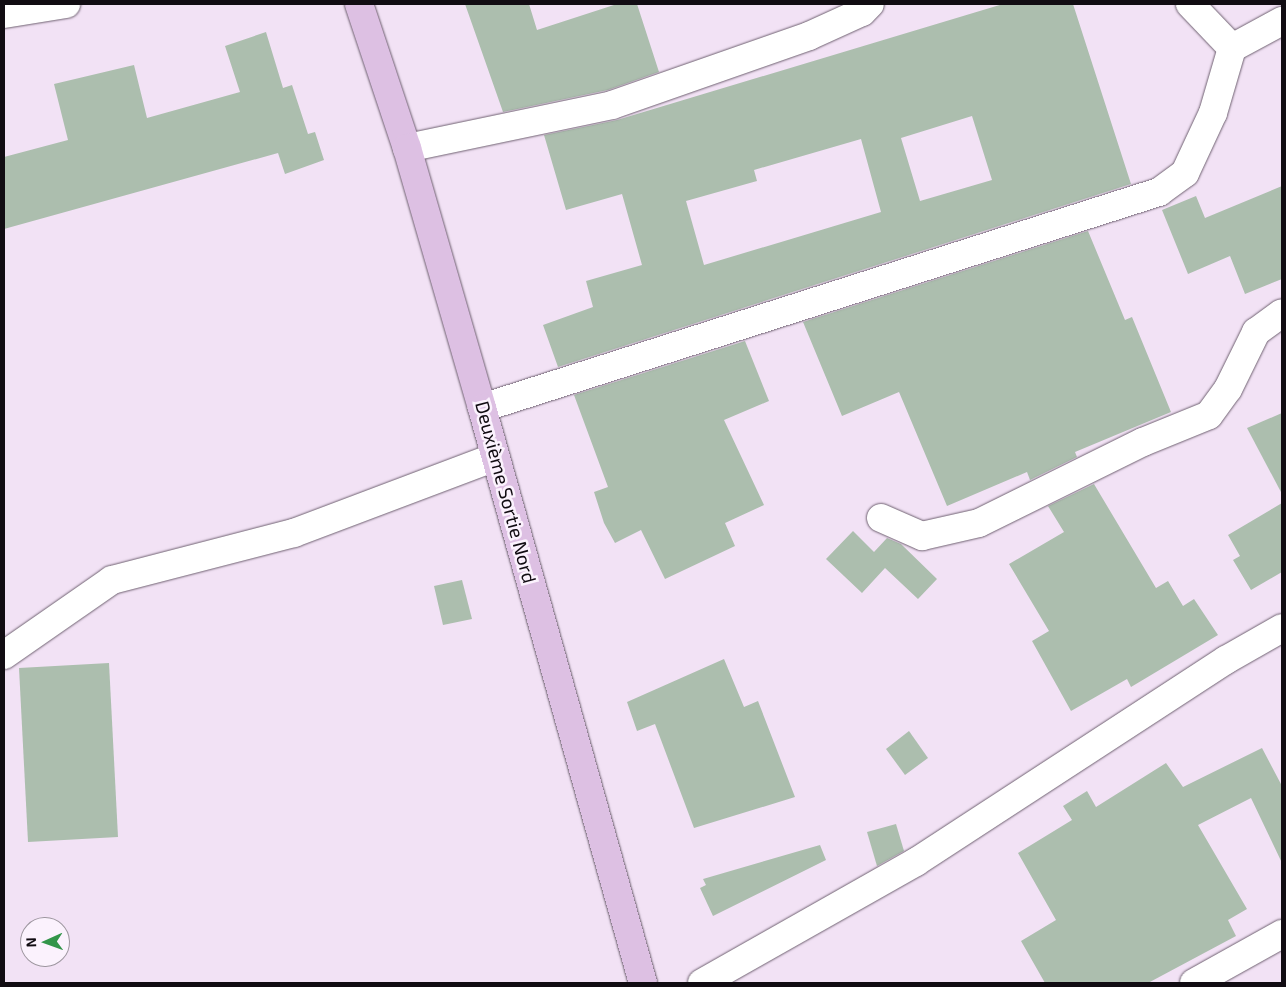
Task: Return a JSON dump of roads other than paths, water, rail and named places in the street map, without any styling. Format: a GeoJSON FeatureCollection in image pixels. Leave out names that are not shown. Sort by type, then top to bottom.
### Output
{"type":"FeatureCollection","features":[{"type":"Feature","properties":{"kind":"main road","name":"Deuxième Sortie Nord"},"geometry":{"type":"LineString","coordinates":[[359,4],[407,148],[643,983]]}},
{"type":"Feature","properties":{"kind":"street"},"geometry":{"type":"LineString","coordinates":[[4,14],[66,4]]}},
{"type":"Feature","properties":{"kind":"street"},"geometry":{"type":"LineString","coordinates":[[407,148],[612,105],[809,36],[862,12],[870,4]]}},
{"type":"Feature","properties":{"kind":"street"},"geometry":{"type":"LineString","coordinates":[[1190,4],[1232,48]]}},
{"type":"Feature","properties":{"kind":"street"},"geometry":{"type":"LineString","coordinates":[[482,408],[1159,192],[1185,173],[1213,113],[1232,48],[1282,21]]}},
{"type":"Feature","properties":{"kind":"street"},"geometry":{"type":"LineString","coordinates":[[880,518],[922,536],[980,523],[1143,442],[1209,415],[1228,390],[1242,354],[1256,332],[1282,313]]}},
{"type":"Feature","properties":{"kind":"street"},"geometry":{"type":"LineString","coordinates":[[4,655],[112,580],[294,533],[495,457]]}},
{"type":"Feature","properties":{"kind":"street"},"geometry":{"type":"LineString","coordinates":[[702,983],[916,862],[1226,660],[1282,628]]}},
{"type":"Feature","properties":{"kind":"street"},"geometry":{"type":"LineString","coordinates":[[1194,983],[1282,934]]}}]}
